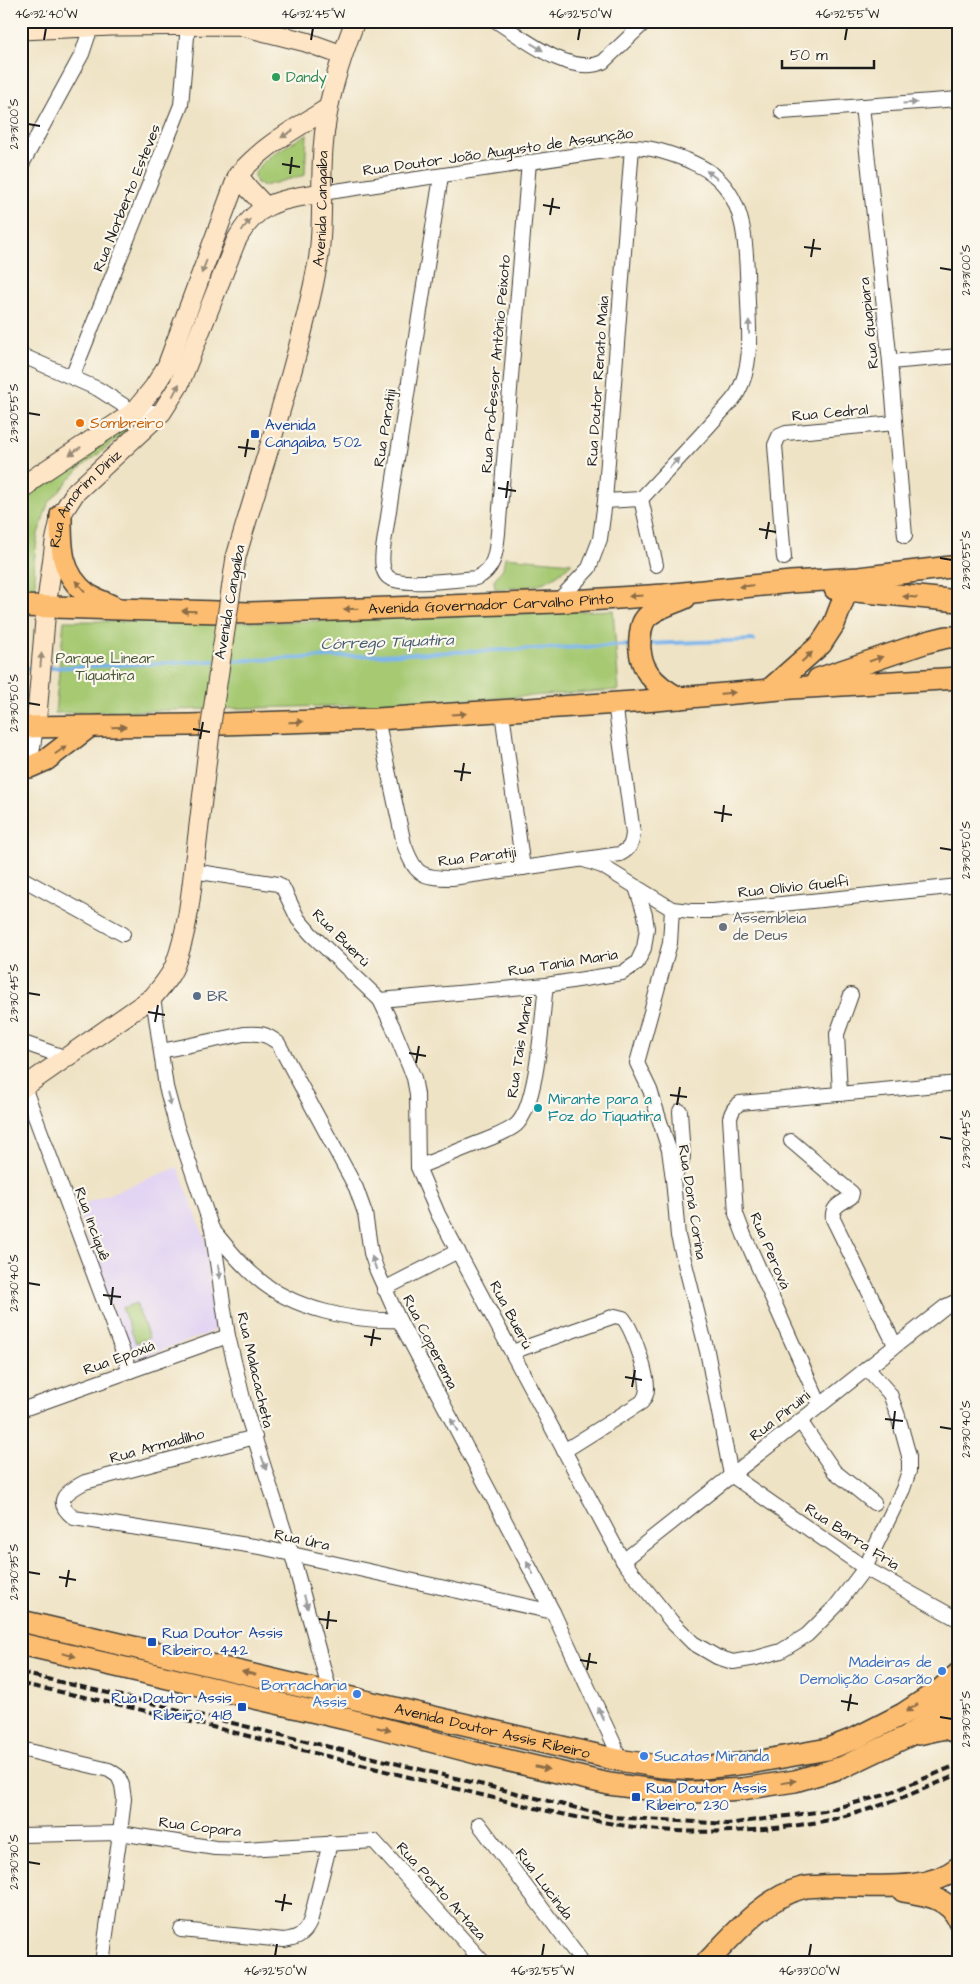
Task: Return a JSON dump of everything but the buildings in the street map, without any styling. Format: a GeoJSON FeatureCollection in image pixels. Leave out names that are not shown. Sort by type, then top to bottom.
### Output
{"type":"FeatureCollection","features":[{"type":"Feature","properties":{"kind":"main road"},"geometry":{"type":"LineString","coordinates":[[62,516],[61,551],[70,575],[88,595],[122,610]]}},
{"type":"Feature","properties":{"kind":"main road","name":"Avenida Governador Carvalho Pinto"},"geometry":{"type":"LineString","coordinates":[[21,606],[45,616],[122,610],[250,613],[557,602],[791,582],[853,584],[959,566]]}},
{"type":"Feature","properties":{"kind":"main road"},"geometry":{"type":"LineString","coordinates":[[770,689],[821,644],[834,624],[853,584],[959,601]]}},
{"type":"Feature","properties":{"kind":"main road"},"geometry":{"type":"LineString","coordinates":[[679,698],[655,682],[644,669],[639,648],[641,627],[648,616],[702,591]]}},
{"type":"Feature","properties":{"kind":"main road"},"geometry":{"type":"LineString","coordinates":[[792,688],[927,642],[947,637],[959,637]]}},
{"type":"Feature","properties":{"kind":"main road"},"geometry":{"type":"LineString","coordinates":[[28,727],[377,720],[502,712],[770,689],[959,678]]}},
{"type":"Feature","properties":{"kind":"main road"},"geometry":{"type":"LineString","coordinates":[[26,768],[46,760],[89,727]]}},
{"type":"Feature","properties":{"kind":"main road","name":"Avenida Doutor Assis Ribeiro"},"geometry":{"type":"LineString","coordinates":[[21,1621],[618,1760],[681,1769],[755,1762],[828,1749],[856,1738],[957,1684]]}},
{"type":"Feature","properties":{"kind":"main road","name":"Avenida Doutor Assis Ribeiro"},"geometry":{"type":"LineString","coordinates":[[21,1644],[337,1717],[476,1753],[609,1784],[678,1793],[742,1789],[794,1781],[843,1767],[908,1736]]}},
{"type":"Feature","properties":{"kind":"main road"},"geometry":{"type":"LineString","coordinates":[[908,1736],[942,1712],[957,1684]]}},
{"type":"Feature","properties":{"kind":"main road"},"geometry":{"type":"LineString","coordinates":[[908,1736],[945,1728],[959,1733]]}},
{"type":"Feature","properties":{"kind":"main road"},"geometry":{"type":"LineString","coordinates":[[609,1784],[617,1771],[618,1760]]}},
{"type":"Feature","properties":{"kind":"main road"},"geometry":{"type":"LineString","coordinates":[[678,1793],[676,1779],[681,1769]]}},
{"type":"Feature","properties":{"kind":"main road"},"geometry":{"type":"LineString","coordinates":[[706,1963],[754,1916],[781,1896],[802,1887],[837,1885],[883,1886],[933,1881],[959,1867]]}},
{"type":"Feature","properties":{"kind":"main road"},"geometry":{"type":"LineString","coordinates":[[883,1886],[935,1897],[948,1904],[959,1921]]}},
{"type":"Feature","properties":{"kind":"street","name":"Avenida Cangaíba"},"geometry":{"type":"LineString","coordinates":[[23,1088],[153,997],[165,982],[176,963],[185,934],[211,724],[236,557],[306,317],[318,260],[322,214],[323,150],[328,108],[342,55],[355,21]]}},
{"type":"Feature","properties":{"kind":"street"},"geometry":{"type":"LineString","coordinates":[[496,21],[558,58],[576,65],[586,66],[595,66],[603,62],[646,21]]}},
{"type":"Feature","properties":{"kind":"street"},"geometry":{"type":"LineString","coordinates":[[21,30],[92,24],[188,25],[235,23],[298,40],[342,55]]}},
{"type":"Feature","properties":{"kind":"street"},"geometry":{"type":"LineString","coordinates":[[21,166],[82,54],[92,24]]}},
{"type":"Feature","properties":{"kind":"street","name":"Rua Norberto Esteves"},"geometry":{"type":"LineString","coordinates":[[72,377],[181,105],[188,25]]}},
{"type":"Feature","properties":{"kind":"street"},"geometry":{"type":"LineString","coordinates":[[782,112],[959,99]]}},
{"type":"Feature","properties":{"kind":"street","name":"Rua Guapiara"},"geometry":{"type":"LineString","coordinates":[[862,106],[890,362],[905,536]]}},
{"type":"Feature","properties":{"kind":"street","name":"Rua Amorim Diniz"},"geometry":{"type":"LineString","coordinates":[[21,492],[34,478],[134,412],[154,388],[167,366],[238,175],[252,158],[270,143],[328,108]]}},
{"type":"Feature","properties":{"kind":"street","name":"Rua Doutor João Augusto de Assunção"},"geometry":{"type":"LineString","coordinates":[[322,193],[632,147],[645,147],[666,152],[700,166],[717,178],[730,194],[743,224],[746,248],[749,328],[747,369],[738,393],[696,441],[641,498]]}},
{"type":"Feature","properties":{"kind":"street","name":"Rua Doutor Renato Maia"},"geometry":{"type":"LineString","coordinates":[[557,602],[589,568],[600,539],[605,501],[632,147]]}},
{"type":"Feature","properties":{"kind":"street","name":"Rua Professor Antônio Peixoto"},"geometry":{"type":"LineString","coordinates":[[490,568],[494,560],[498,533],[529,162]]}},
{"type":"Feature","properties":{"kind":"street"},"geometry":{"type":"LineString","coordinates":[[238,175],[248,189],[265,206]]}},
{"type":"Feature","properties":{"kind":"street","name":"Rua Paratiji"},"geometry":{"type":"LineString","coordinates":[[441,176],[382,563],[385,575],[392,581],[406,583],[476,578],[484,575],[490,568]]}},
{"type":"Feature","properties":{"kind":"street","name":"Rua Amorim Diniz"},"geometry":{"type":"LineString","coordinates":[[26,768],[28,727],[38,697],[45,616],[55,542],[62,516],[75,493],[162,412],[179,385],[236,241],[244,227],[265,206],[300,196],[322,193]]}},
{"type":"Feature","properties":{"kind":"street"},"geometry":{"type":"LineString","coordinates":[[21,355],[98,389],[134,412],[162,412]]}},
{"type":"Feature","properties":{"kind":"street"},"geometry":{"type":"LineString","coordinates":[[890,362],[959,356]]}},
{"type":"Feature","properties":{"kind":"street","name":"Rua Cedral"},"geometry":{"type":"LineString","coordinates":[[784,558],[776,445],[778,436],[786,433],[895,423]]}},
{"type":"Feature","properties":{"kind":"street"},"geometry":{"type":"LineString","coordinates":[[605,501],[641,498],[656,565]]}},
{"type":"Feature","properties":{"kind":"street"},"geometry":{"type":"LineString","coordinates":[[580,859],[620,854],[628,849],[632,842],[633,833],[616,703]]}},
{"type":"Feature","properties":{"kind":"street"},"geometry":{"type":"LineString","coordinates":[[502,712],[523,868]]}},
{"type":"Feature","properties":{"kind":"street","name":"Rua Paratiji"},"geometry":{"type":"LineString","coordinates":[[377,720],[404,844],[411,863],[420,873],[432,878],[452,878],[580,859]]}},
{"type":"Feature","properties":{"kind":"street"},"geometry":{"type":"LineString","coordinates":[[580,859],[602,866],[636,887]]}},
{"type":"Feature","properties":{"kind":"street","name":"Rua Buerú"},"geometry":{"type":"LineString","coordinates":[[194,865],[278,884],[283,888],[298,919],[311,934],[380,1000],[414,1078],[417,1094],[418,1167],[438,1214],[623,1561],[672,1622],[693,1643],[717,1657],[733,1662],[756,1658],[781,1650],[807,1635],[836,1606],[865,1568],[903,1489],[909,1471],[909,1456],[890,1394],[867,1368]]}},
{"type":"Feature","properties":{"kind":"street"},"geometry":{"type":"LineString","coordinates":[[21,878],[123,934]]}},
{"type":"Feature","properties":{"kind":"street","name":"Rua Olívio Guelfi"},"geometry":{"type":"LineString","coordinates":[[636,887],[672,909],[691,912],[959,886]]}},
{"type":"Feature","properties":{"kind":"street","name":"Rua Tania Maria"},"geometry":{"type":"LineString","coordinates":[[380,1000],[546,985],[622,973],[637,963],[644,948],[647,928],[636,887]]}},
{"type":"Feature","properties":{"kind":"street","name":"Rua Doná Corina"},"geometry":{"type":"LineString","coordinates":[[672,909],[670,943],[637,1063],[646,1078],[669,1150],[674,1179],[678,1236],[707,1351],[731,1475]]}},
{"type":"Feature","properties":{"kind":"street","name":"Rua Tais Maria"},"geometry":{"type":"LineString","coordinates":[[418,1167],[501,1134],[516,1124],[525,1113],[530,1099],[536,1066],[546,985]]}},
{"type":"Feature","properties":{"kind":"street"},"geometry":{"type":"LineString","coordinates":[[851,995],[837,1034],[840,1094],[959,1083]]}},
{"type":"Feature","properties":{"kind":"street","name":"Rua Malacacheta"},"geometry":{"type":"LineString","coordinates":[[153,997],[166,1087],[176,1124],[212,1229],[228,1336],[255,1437],[292,1555],[337,1717]]}},
{"type":"Feature","properties":{"kind":"street","name":"Rua Coperema"},"geometry":{"type":"LineString","coordinates":[[161,1051],[257,1033],[268,1035],[278,1043],[356,1188],[365,1213],[371,1253],[384,1288],[399,1320],[553,1612],[616,1746],[618,1760]]}},
{"type":"Feature","properties":{"kind":"street"},"geometry":{"type":"LineString","coordinates":[[21,1042],[67,1058]]}},
{"type":"Feature","properties":{"kind":"street","name":"Rua Inciquê"},"geometry":{"type":"LineString","coordinates":[[23,1088],[130,1371]]}},
{"type":"Feature","properties":{"kind":"street","name":"Rua Perová"},"geometry":{"type":"LineString","coordinates":[[820,1405],[744,1236],[736,1214],[730,1118],[736,1106],[740,1103],[840,1094]]}},
{"type":"Feature","properties":{"kind":"street"},"geometry":{"type":"LineString","coordinates":[[674,1179],[683,1157],[680,1111]]}},
{"type":"Feature","properties":{"kind":"street"},"geometry":{"type":"LineString","coordinates":[[791,1141],[852,1192],[851,1197],[834,1208],[832,1212],[833,1219],[895,1345]]}},
{"type":"Feature","properties":{"kind":"street"},"geometry":{"type":"LineString","coordinates":[[212,1229],[238,1261],[258,1280],[280,1293],[312,1307],[346,1316],[377,1321],[399,1320]]}},
{"type":"Feature","properties":{"kind":"street"},"geometry":{"type":"LineString","coordinates":[[384,1288],[458,1251]]}},
{"type":"Feature","properties":{"kind":"street","name":"Rua Piruini"},"geometry":{"type":"LineString","coordinates":[[623,1561],[895,1345],[946,1306],[959,1300]]}},
{"type":"Feature","properties":{"kind":"street"},"geometry":{"type":"LineString","coordinates":[[512,1352],[615,1316],[623,1318],[629,1325],[648,1389],[645,1398],[642,1402],[564,1451]]}},
{"type":"Feature","properties":{"kind":"street","name":"Rua Epoxiá"},"geometry":{"type":"LineString","coordinates":[[21,1410],[228,1336]]}},
{"type":"Feature","properties":{"kind":"street"},"geometry":{"type":"LineString","coordinates":[[800,1421],[834,1471],[874,1503]]}},
{"type":"Feature","properties":{"kind":"street","name":"Rua Armadilho"},"geometry":{"type":"LineString","coordinates":[[69,1491],[85,1482],[255,1437]]}},
{"type":"Feature","properties":{"kind":"street","name":"Rua Barra Fria"},"geometry":{"type":"LineString","coordinates":[[731,1475],[865,1568],[959,1620]]}},
{"type":"Feature","properties":{"kind":"street","name":"Rua Úra"},"geometry":{"type":"LineString","coordinates":[[69,1491],[63,1498],[63,1505],[66,1511],[74,1518],[215,1539],[553,1612]]}},
{"type":"Feature","properties":{"kind":"street"},"geometry":{"type":"LineString","coordinates":[[21,1749],[109,1770],[118,1776],[122,1785],[124,1799],[102,1963]]}},
{"type":"Feature","properties":{"kind":"street","name":"Rua Lucinda"},"geometry":{"type":"LineString","coordinates":[[479,1824],[583,1963]]}},
{"type":"Feature","properties":{"kind":"street","name":"Rua Copara"},"geometry":{"type":"LineString","coordinates":[[21,1835],[120,1833],[215,1848],[246,1849],[374,1841]]}},
{"type":"Feature","properties":{"kind":"street","name":"Rua Porto Artaza"},"geometry":{"type":"LineString","coordinates":[[374,1841],[484,1963]]}},
{"type":"Feature","properties":{"kind":"street"},"geometry":{"type":"LineString","coordinates":[[181,1930],[284,1940],[300,1936],[310,1922],[330,1843]]}},
{"type":"Feature","properties":{"kind":"shaded area"},"geometry":{"type":"Polygon","coordinates":[[[178,1167],[205,1238],[215,1331],[131,1361],[76,1207],[178,1167]]]}},
{"type":"Feature","properties":{"kind":"green space"},"geometry":{"type":"Polygon","coordinates":[[[307,134],[305,175],[264,186],[257,183],[254,176],[262,163],[307,134]]]}},
{"type":"Feature","properties":{"kind":"green space"},"geometry":{"type":"Polygon","coordinates":[[[127,422],[130,426],[127,431],[78,470],[48,504],[38,534],[34,561],[36,594],[21,593],[21,505],[38,487],[127,422]]]}},
{"type":"Feature","properties":{"kind":"green space"},"geometry":{"type":"Polygon","coordinates":[[[505,557],[572,563],[554,577],[537,585],[495,589],[494,580],[503,568],[505,557]]]}},
{"type":"Feature","properties":{"kind":"green space","name":"Parque Linear Tiquatira"},"geometry":{"type":"Polygon","coordinates":[[[613,610],[619,690],[412,704],[55,713],[64,621],[285,622],[613,610]]]}},
{"type":"Feature","properties":{"kind":"green space"},"geometry":{"type":"Polygon","coordinates":[[[136,1303],[149,1338],[136,1343],[122,1308],[136,1303]]]}},
{"type":"Feature","properties":{"kind":"waterway","name":"Córrego Tiquatira"},"geometry":{"type":"LineString","coordinates":[[646,644],[754,640]]}},
{"type":"Feature","properties":{"kind":"waterway","name":"Córrego Tiquatira"},"geometry":{"type":"LineString","coordinates":[[226,661],[634,645]]}},
{"type":"Feature","properties":{"kind":"waterway","name":"Córrego Tiquatira"},"geometry":{"type":"LineString","coordinates":[[46,668],[214,661]]}},
{"type":"Feature","properties":{"kind":"waterway","name":"Córrego Tiquatira"},"geometry":{"type":"LineString","coordinates":[[21,669],[36,668]]}},
{"type":"Feature","properties":{"kind":"railway"},"geometry":{"type":"LineString","coordinates":[[21,1673],[143,1701],[613,1817],[727,1824],[824,1811],[885,1795],[959,1764]]}},
{"type":"Feature","properties":{"kind":"railway"},"geometry":{"type":"LineString","coordinates":[[21,1684],[172,1717],[527,1806],[580,1818],[634,1827],[700,1832],[769,1829],[812,1823],[869,1809],[959,1774]]}},
{"type":"Feature","properties":{"kind":"place","name":"Dandy"},"geometry":{"type":"Point","coordinates":[276,77]}},
{"type":"Feature","properties":{"kind":"place","name":"Sombreiro"},"geometry":{"type":"Point","coordinates":[80,423]}},
{"type":"Feature","properties":{"kind":"place","name":"Avenida Cangaiba, 502"},"geometry":{"type":"Point","coordinates":[255,434]}},
{"type":"Feature","properties":{"kind":"place","name":"Assembleia de Deus"},"geometry":{"type":"Point","coordinates":[723,927]}},
{"type":"Feature","properties":{"kind":"place","name":"BR"},"geometry":{"type":"Point","coordinates":[197,996]}},
{"type":"Feature","properties":{"kind":"place","name":"Mirante para a Foz do Tiquatira"},"geometry":{"type":"Point","coordinates":[538,1108]}},
{"type":"Feature","properties":{"kind":"place","name":"Rua Doutor Assis Ribeiro, 442"},"geometry":{"type":"Point","coordinates":[152,1642]}},
{"type":"Feature","properties":{"kind":"place","name":"Madeiras de Demolição Casarão"},"geometry":{"type":"Point","coordinates":[942,1671]}},
{"type":"Feature","properties":{"kind":"place","name":"Borracharia Assis"},"geometry":{"type":"Point","coordinates":[357,1694]}},
{"type":"Feature","properties":{"kind":"place","name":"Rua Doutor Assis Ribeiro, 418"},"geometry":{"type":"Point","coordinates":[242,1707]}},
{"type":"Feature","properties":{"kind":"place","name":"Sucatas Miranda"},"geometry":{"type":"Point","coordinates":[644,1756]}},
{"type":"Feature","properties":{"kind":"place","name":"Rua Doutor Assis Ribeiro, 230"},"geometry":{"type":"Point","coordinates":[636,1797]}}]}
